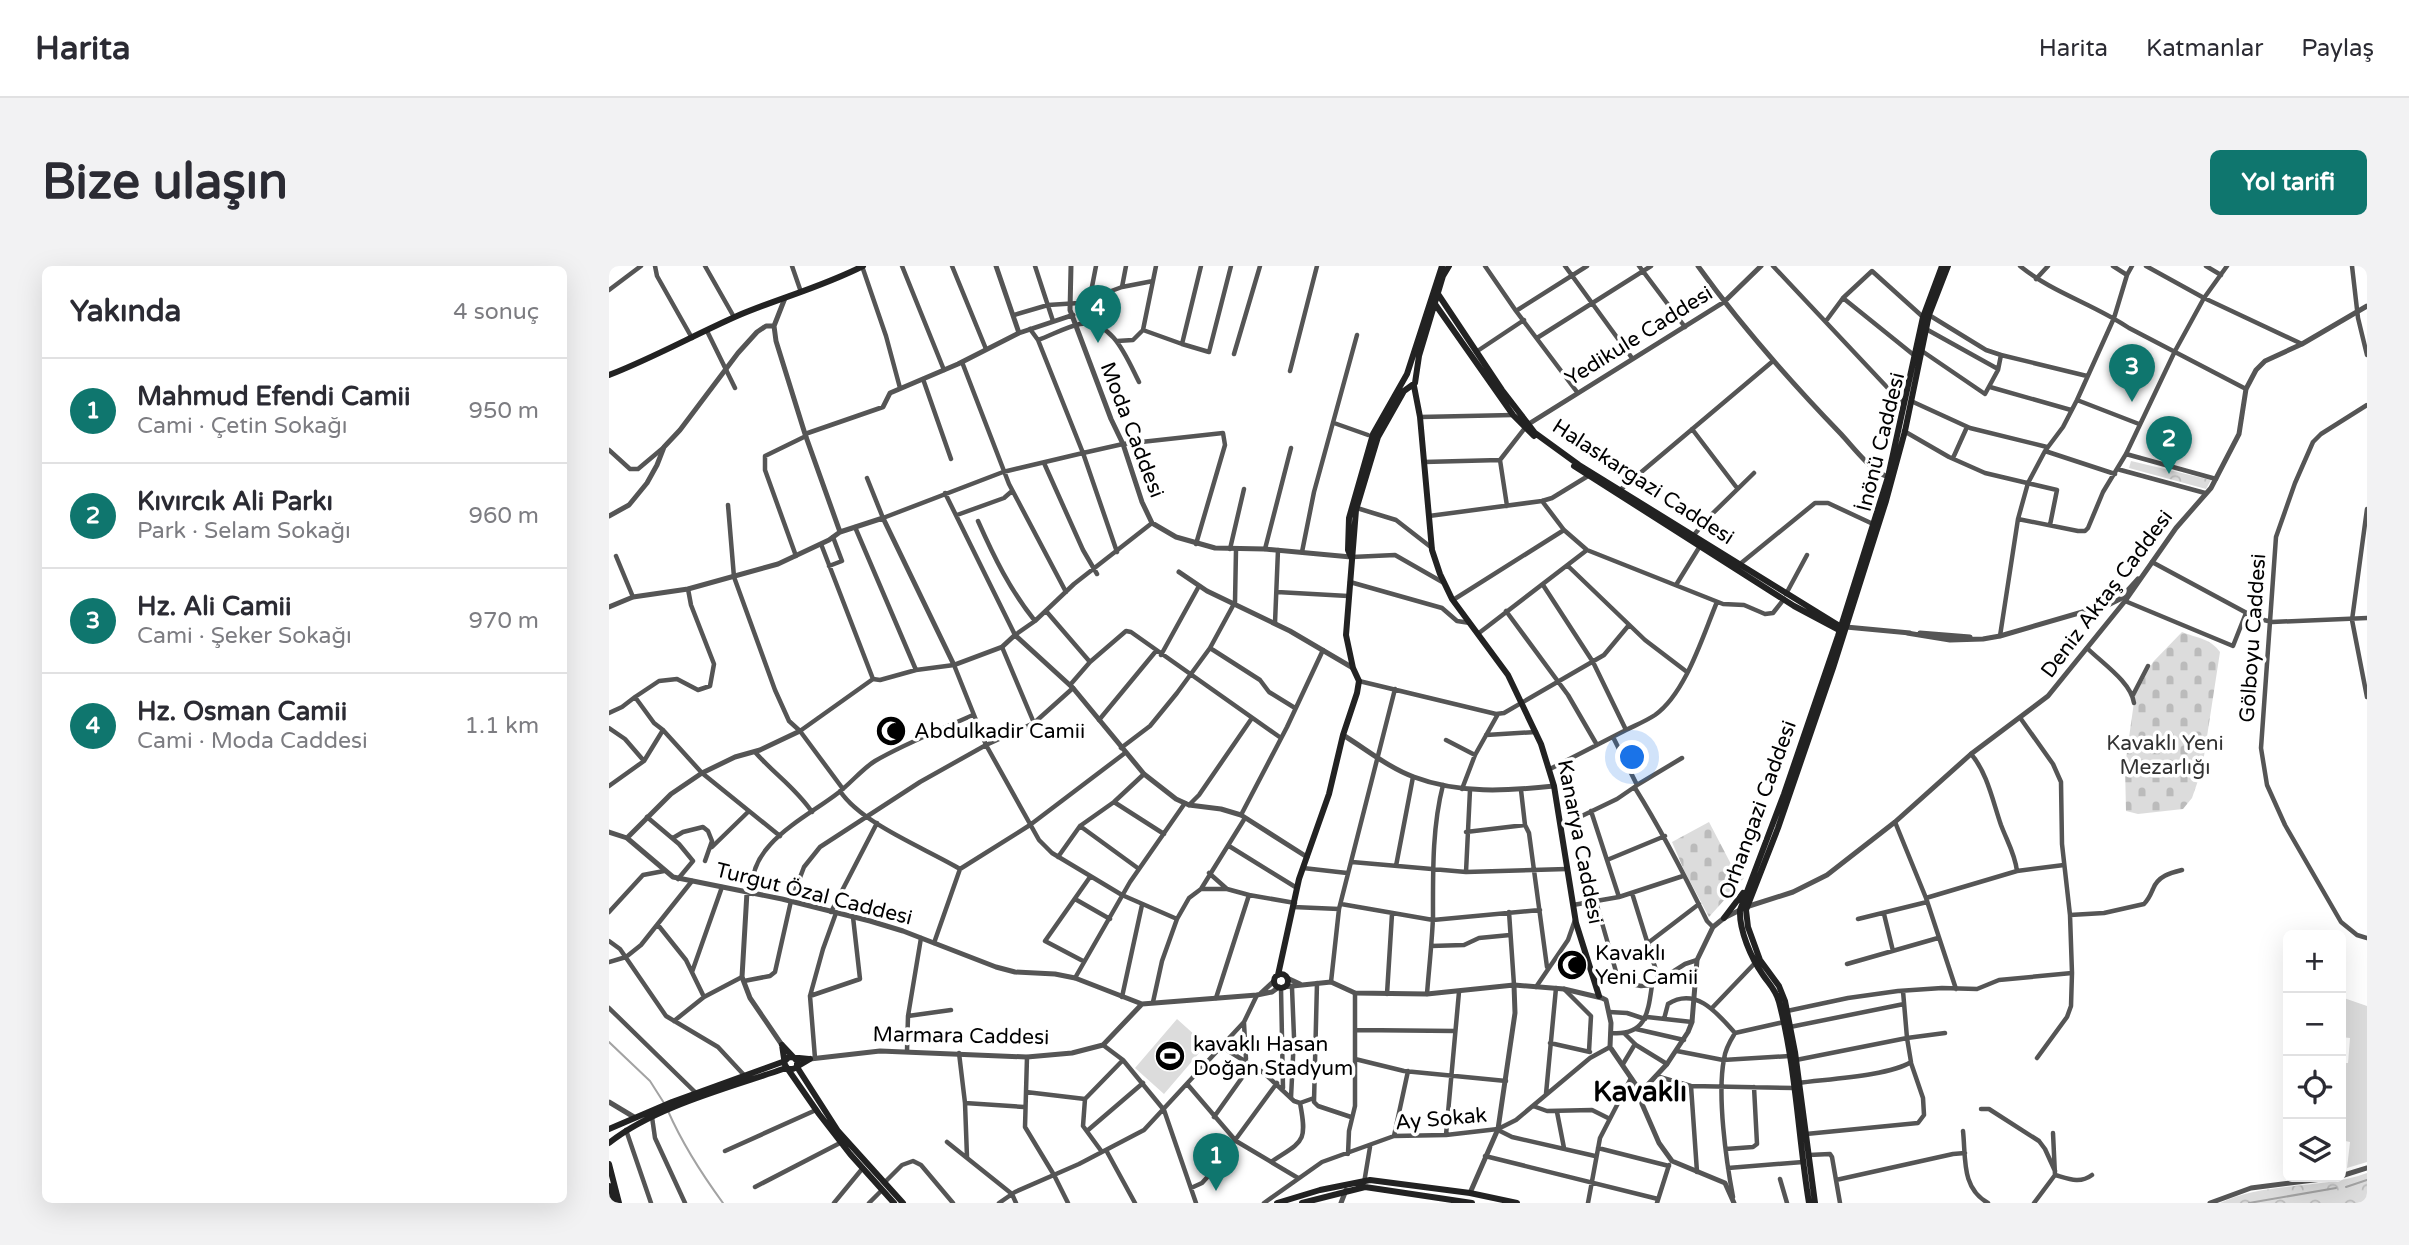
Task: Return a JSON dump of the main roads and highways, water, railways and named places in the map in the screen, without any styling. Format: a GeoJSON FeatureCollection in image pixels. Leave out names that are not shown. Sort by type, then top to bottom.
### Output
{"type":"FeatureCollection","features":[{"type":"Feature","properties":{"kind":"main road"},"geometry":{"type":"LineString","coordinates":[[609,375],[734,317],[831,282],[863,266]]}},
{"type":"Feature","properties":{"kind":"main road"},"geometry":{"type":"LineString","coordinates":[[1436,266],[1438,275]]}},
{"type":"Feature","properties":{"kind":"main road"},"geometry":{"type":"LineString","coordinates":[[1351,557],[1348,550],[1349,518],[1362,469],[1373,434],[1404,378],[1442,266]]}},
{"type":"Feature","properties":{"kind":"main road"},"geometry":{"type":"LineString","coordinates":[[1281,976],[1287,983],[1281,988],[1281,976],[1297,888],[1329,794],[1359,681],[1353,668],[1346,635],[1357,508],[1378,437],[1404,391],[1413,386],[1419,356],[1448,266]]}},
{"type":"Feature","properties":{"kind":"main road"},"geometry":{"type":"LineString","coordinates":[[1884,500],[1888,477],[1896,460],[1903,431],[1926,316],[1943,267]]}},
{"type":"Feature","properties":{"kind":"main road","name":"Halaskargazi Caddesi"},"geometry":{"type":"LineString","coordinates":[[1438,294],[1526,427],[1737,567]]}},
{"type":"Feature","properties":{"kind":"main road"},"geometry":{"type":"LineString","coordinates":[[1435,304],[1513,415],[1588,477],[1785,597],[1843,629]]}},
{"type":"Feature","properties":{"kind":"main road","name":"İnönü Caddesi"},"geometry":{"type":"LineString","coordinates":[[1917,352],[1925,329],[1926,316]]}},
{"type":"Feature","properties":{"kind":"main road"},"geometry":{"type":"LineString","coordinates":[[1404,378],[1412,376],[1413,386]]}},
{"type":"Feature","properties":{"kind":"main road","name":"Kanarya Caddesi"},"geometry":{"type":"LineString","coordinates":[[1413,386],[1420,416],[1432,548],[1453,600],[1508,675],[1536,732],[1550,769],[1575,919],[1599,996]]}},
{"type":"Feature","properties":{"kind":"main road","name":"İnönü Caddesi"},"geometry":{"type":"LineString","coordinates":[[1884,500],[1896,460]]}},
{"type":"Feature","properties":{"kind":"main road","name":"Orhangazi Caddesi"},"geometry":{"type":"LineString","coordinates":[[1787,1024],[1787,1011],[1781,990],[1763,966],[1743,908],[1831,667],[1884,500]]}},
{"type":"Feature","properties":{"kind":"main road","name":"Orhangazi Caddesi"},"geometry":{"type":"LineString","coordinates":[[1773,831],[1748,886],[1741,922],[1756,962],[1777,992],[1787,1024],[1809,1203]]}},
{"type":"Feature","properties":{"kind":"main road"},"geometry":{"type":"LineString","coordinates":[[1741,922],[1731,915],[1724,918],[1748,886]]}},
{"type":"Feature","properties":{"kind":"main road"},"geometry":{"type":"LineString","coordinates":[[782,1045],[788,1062],[840,1143],[862,1169],[903,1203]]}},
{"type":"Feature","properties":{"kind":"main road","name":"Marmara Caddesi"},"geometry":{"type":"LineString","coordinates":[[609,1141],[626,1129],[665,1108],[696,1093],[788,1062],[813,1059],[797,1067],[788,1062],[665,1108]]}},
{"type":"Feature","properties":{"kind":"main road"},"geometry":{"type":"LineString","coordinates":[[788,1062],[797,1060],[797,1067],[838,1131],[894,1203]]}},
{"type":"Feature","properties":{"kind":"main road","name":"Orhangazi Caddesi"},"geometry":{"type":"LineString","coordinates":[[1796,1085],[1815,1203]]}},
{"type":"Feature","properties":{"kind":"main road","name":"Marmara Caddesi"},"geometry":{"type":"LineString","coordinates":[[609,1129],[634,1117],[654,1114]]}},
{"type":"Feature","properties":{"kind":"main road"},"geometry":{"type":"LineString","coordinates":[[609,1164],[619,1203]]}},
{"type":"Feature","properties":{"kind":"main road"},"geometry":{"type":"LineString","coordinates":[[1363,1184],[1469,1203]]}},
{"type":"Feature","properties":{"kind":"main road"},"geometry":{"type":"LineString","coordinates":[[1277,1203],[1363,1184],[1470,1192],[1517,1203]]}},
{"type":"Feature","properties":{"kind":"main road"},"geometry":{"type":"LineString","coordinates":[[609,1186],[613,1203]]}},
{"type":"Feature","properties":{"kind":"main road"},"geometry":{"type":"LineString","coordinates":[[1302,1203],[1347,1188]]}},
{"type":"Feature","properties":{"kind":"main road"},"geometry":{"type":"LineString","coordinates":[[1469,1203],[1464,1196],[1470,1192]]}},
{"type":"Feature","properties":{"kind":"waterway"},"geometry":{"type":"LineString","coordinates":[[609,1042],[650,1081],[664,1103]]}},
{"type":"Feature","properties":{"kind":"waterway"},"geometry":{"type":"LineString","coordinates":[[668,1111],[693,1159],[723,1203]]}},
{"type":"Feature","properties":{"kind":"waterway"},"geometry":{"type":"LineString","coordinates":[[2346,1187],[2367,1180]]}},
{"type":"Feature","properties":{"kind":"waterway"},"geometry":{"type":"LineString","coordinates":[[2249,1203],[2336,1188]]}},
{"type":"Feature","properties":{"kind":"place","name":"Hz. Osman Camii"},"geometry":{"type":"Point","coordinates":[1098,343]}},
{"type":"Feature","properties":{"kind":"place","name":"Hz. Ali Camii"},"geometry":{"type":"Point","coordinates":[2132,402]}},
{"type":"Feature","properties":{"kind":"place","name":"Kıvırcık Ali Parkı"},"geometry":{"type":"Point","coordinates":[2169,474]}},
{"type":"Feature","properties":{"kind":"place","name":"Abdulkadir Camii"},"geometry":{"type":"Point","coordinates":[891,731]}},
{"type":"Feature","properties":{"kind":"place","name":"Kavaklı Yeni Camii"},"geometry":{"type":"Point","coordinates":[1572,965]}},
{"type":"Feature","properties":{"kind":"place","name":"kavaklı Hasan Doğan Stadyum"},"geometry":{"type":"Point","coordinates":[1170,1056]}},
{"type":"Feature","properties":{"kind":"place","name":"Mahmud Efendi Camii"},"geometry":{"type":"Point","coordinates":[1216,1191]}},
{"type":"Feature","properties":{"kind":"district","name":"Kavaklı"},"geometry":{"type":"Point","coordinates":[1640,1092]}},
{"type":"Feature","properties":{"kind":"park label","name":"Kavaklı Yeni Mezarlığı"},"geometry":{"type":"Point","coordinates":[2165,755]}}]}
